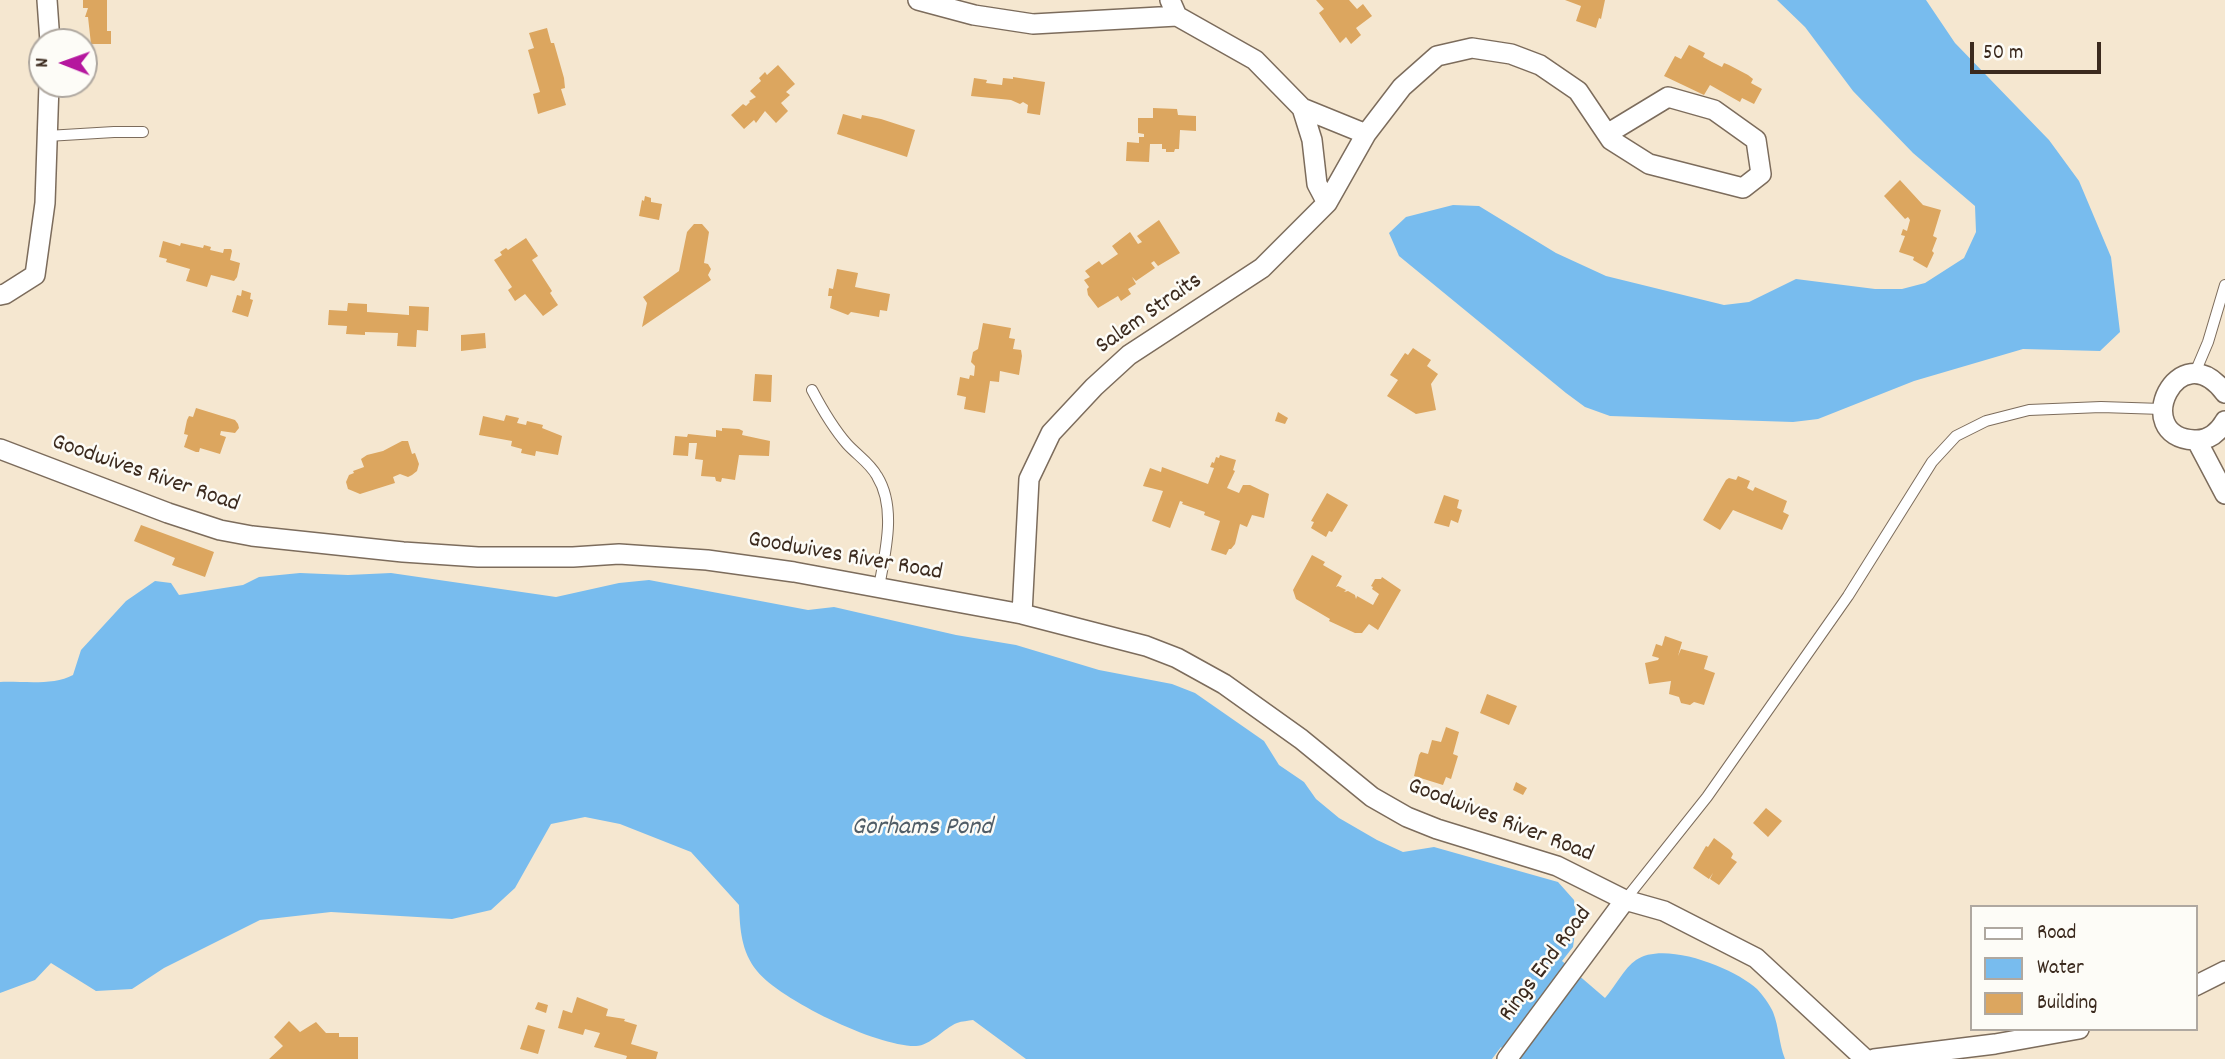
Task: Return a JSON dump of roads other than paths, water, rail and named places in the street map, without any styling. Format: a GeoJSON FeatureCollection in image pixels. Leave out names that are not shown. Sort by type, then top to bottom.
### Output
{"type":"FeatureCollection","features":[{"type":"Feature","properties":{"kind":"street"},"geometry":{"type":"LineString","coordinates":[[47,0],[49,28]]}},
{"type":"Feature","properties":{"kind":"street"},"geometry":{"type":"LineString","coordinates":[[918,0],[974,15],[1033,24],[1174,8],[1255,60],[1302,108],[1366,134]]}},
{"type":"Feature","properties":{"kind":"street","name":"Salem Straits"},"geometry":{"type":"LineString","coordinates":[[1022,614],[1029,479],[1051,433],[1094,387],[1129,355],[1262,268],[1326,202],[1366,134],[1402,87],[1437,56],[1472,48],[1511,54],[1540,65],[1578,91],[1611,140],[1649,164],[1743,188],[1761,174],[1756,140],[1714,110],[1668,97],[1607,134]]}},
{"type":"Feature","properties":{"kind":"street"},"geometry":{"type":"LineString","coordinates":[[0,295],[36,275],[45,202],[48,98]]}},
{"type":"Feature","properties":{"kind":"street"},"geometry":{"type":"LineString","coordinates":[[1302,108],[1312,140],[1317,184],[1326,202]]}},
{"type":"Feature","properties":{"kind":"street"},"geometry":{"type":"LineString","coordinates":[[2225,393],[2217,383],[2206,376],[2194,374],[2171,385],[2164,396],[2162,409],[2165,422],[2173,432],[2184,439],[2197,441],[2209,438],[2220,430],[2225,421]]}},
{"type":"Feature","properties":{"kind":"street"},"geometry":{"type":"LineString","coordinates":[[2197,441],[2225,494]]}},
{"type":"Feature","properties":{"kind":"street","name":"Goodwives River Road"},"geometry":{"type":"LineString","coordinates":[[0,450],[168,513],[219,530],[252,536],[478,557],[620,554],[667,556],[794,572],[879,587],[1022,614],[1146,646],[1224,684],[1301,739],[1372,797],[1407,817],[1557,866],[1625,900],[1664,911],[1756,958],[1865,1059]]}},
{"type":"Feature","properties":{"kind":"street","name":"Rings End Road"},"geometry":{"type":"LineString","coordinates":[[1507,1059],[1625,900]]}},
{"type":"Feature","properties":{"kind":"street"},"geometry":{"type":"LineString","coordinates":[[2197,985],[2225,971]]}},
{"type":"Feature","properties":{"kind":"street"},"geometry":{"type":"LineString","coordinates":[[1874,1059],[1996,1044],[2068,1031]]}},
{"type":"Feature","properties":{"kind":"lane"},"geometry":{"type":"LineString","coordinates":[[47,136],[143,132]]}},
{"type":"Feature","properties":{"kind":"lane"},"geometry":{"type":"LineString","coordinates":[[2194,374],[2208,342],[2225,285]]}},
{"type":"Feature","properties":{"kind":"lane"},"geometry":{"type":"LineString","coordinates":[[812,390],[833,426],[847,444],[871,466],[884,490],[887,538],[879,587]]}},
{"type":"Feature","properties":{"kind":"lane"},"geometry":{"type":"LineString","coordinates":[[1625,900],[1707,797],[1848,596],[1932,462],[1956,436],[1986,421],[2029,410],[2101,407],[2162,409]]}},
{"type":"Feature","properties":{"kind":"water"},"geometry":{"type":"Polygon","coordinates":[[[1777,0],[1926,0],[1955,43],[2049,140],[2079,181],[2111,257],[2120,332],[2100,351],[2023,349],[1914,381],[1818,419],[1793,422],[1610,416],[1585,407],[1566,393],[1399,256],[1389,233],[1406,217],[1453,205],[1479,206],[1556,253],[1606,276],[1724,305],[1749,302],[1796,279],[1875,289],[1902,289],[1925,283],[1964,258],[1976,232],[1975,206],[1913,153],[1853,91],[1805,27],[1777,0]]]}},
{"type":"Feature","properties":{"kind":"water","name":"Gorhams Pond"},"geometry":{"type":"Polygon","coordinates":[[[300,573],[391,573],[556,597],[619,583],[649,580],[808,610],[834,607],[956,635],[1016,645],[1099,670],[1172,684],[1195,693],[1264,741],[1279,765],[1304,782],[1316,799],[1339,818],[1377,840],[1403,852],[1434,847],[1558,882],[1574,900],[1577,918],[1573,947],[1562,961],[1605,998],[1632,963],[1648,955],[1664,953],[1699,959],[1747,981],[1759,991],[1772,1009],[1785,1059],[1512,1059],[1501,1047],[1492,1059],[1026,1059],[973,1020],[957,1023],[921,1045],[899,1044],[878,1039],[831,1020],[769,983],[757,971],[748,956],[741,931],[739,905],[691,852],[620,824],[585,817],[551,824],[515,888],[491,910],[452,919],[331,912],[260,920],[164,968],[132,989],[96,991],[51,963],[35,980],[0,993],[0,682],[47,682],[73,675],[81,650],[126,601],[155,581],[171,583],[179,595],[243,585],[259,577],[300,573]]]}}]}
